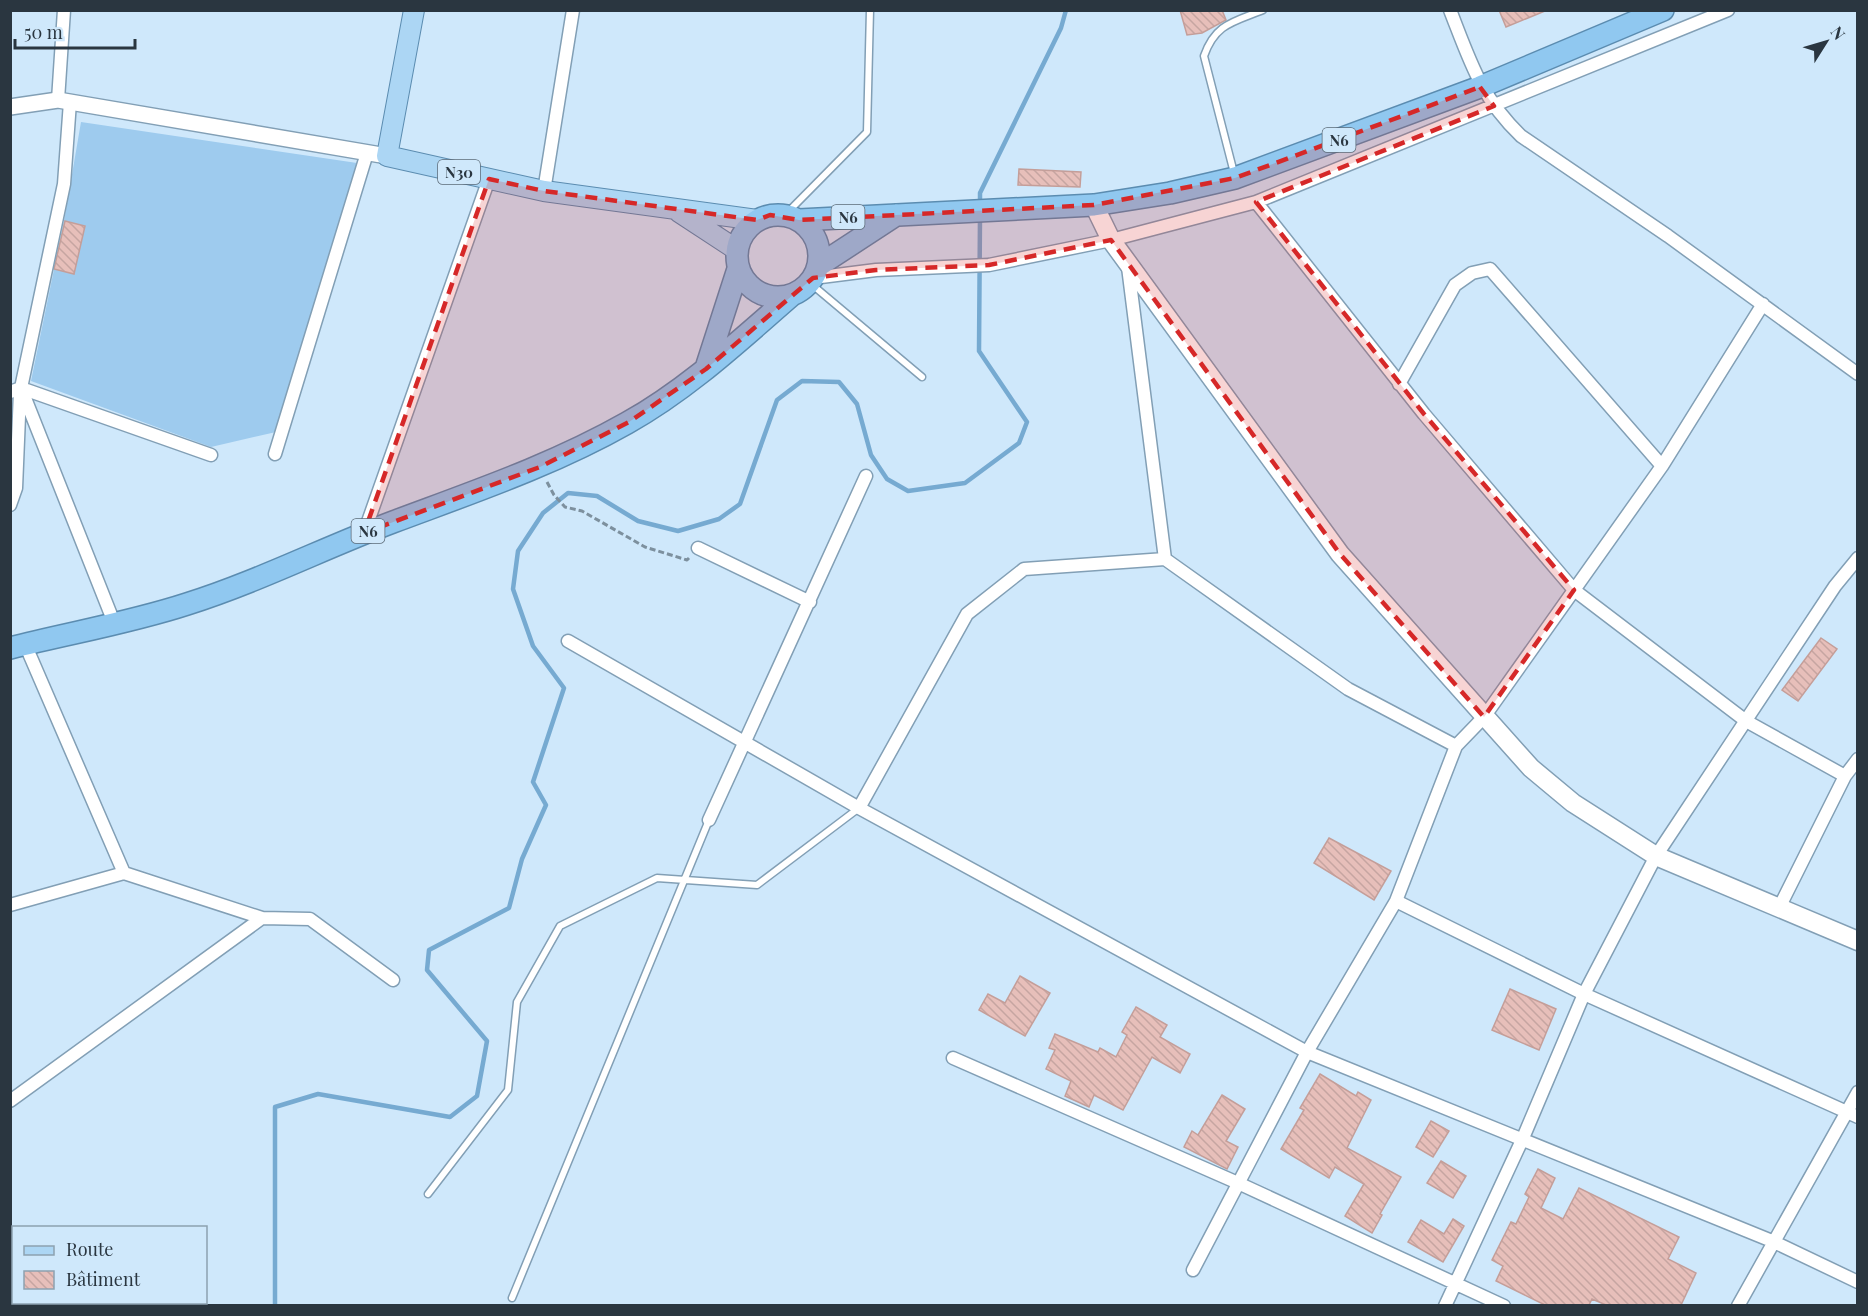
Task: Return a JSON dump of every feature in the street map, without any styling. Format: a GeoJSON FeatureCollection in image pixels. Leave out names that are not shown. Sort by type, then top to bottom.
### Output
{"type":"FeatureCollection","features":[{"type":"Feature","properties":{"kind":"highway","name":"N6"},"geometry":{"type":"LineString","coordinates":[[757,220],[770,215],[792,218],[999,211],[1094,205],[1170,194],[1235,178],[1480,87],[1663,10]]}},
{"type":"Feature","properties":{"kind":"highway","name":"N6"},"geometry":{"type":"LineString","coordinates":[[18,646],[115,625],[250,582],[364,533],[540,467],[583,447],[629,422],[706,369],[814,276],[898,214]]}},
{"type":"Feature","properties":{"kind":"highway","name":"N6"},"geometry":{"type":"LineString","coordinates":[[792,218],[816,240],[814,276]]}},
{"type":"Feature","properties":{"kind":"highway"},"geometry":{"type":"LineString","coordinates":[[706,369],[737,259],[740,238],[757,220]]}},
{"type":"Feature","properties":{"kind":"highway"},"geometry":{"type":"LineString","coordinates":[[737,259],[747,285],[763,295],[782,298],[792,296]]}},
{"type":"Feature","properties":{"kind":"main road"},"geometry":{"type":"LineString","coordinates":[[377,154],[414,10]]}},
{"type":"Feature","properties":{"kind":"main road","name":"N30"},"geometry":{"type":"LineString","coordinates":[[377,154],[544,191],[757,220]]}},
{"type":"Feature","properties":{"kind":"main road"},"geometry":{"type":"LineString","coordinates":[[1094,205],[1111,240],[1340,554],[1531,768],[1573,803],[1656,856],[1857,941]]}},
{"type":"Feature","properties":{"kind":"main road","name":"N30"},"geometry":{"type":"LineString","coordinates":[[677,210],[737,259]]}},
{"type":"Feature","properties":{"kind":"street"},"geometry":{"type":"LineString","coordinates":[[10,505],[16,488],[16,390],[64,184],[64,10]]}},
{"type":"Feature","properties":{"kind":"street"},"geometry":{"type":"LineString","coordinates":[[544,191],[573,10]]}},
{"type":"Feature","properties":{"kind":"street"},"geometry":{"type":"LineString","coordinates":[[1450,10],[1480,87],[1521,136],[1668,236],[1857,374]]}},
{"type":"Feature","properties":{"kind":"street"},"geometry":{"type":"LineString","coordinates":[[814,276],[876,270],[989,265],[1111,240],[1256,202],[1728,10]]}},
{"type":"Feature","properties":{"kind":"street"},"geometry":{"type":"LineString","coordinates":[[10,107],[64,100],[377,154],[275,454]]}},
{"type":"Feature","properties":{"kind":"street"},"geometry":{"type":"LineString","coordinates":[[364,533],[489,179]]}},
{"type":"Feature","properties":{"kind":"street"},"geometry":{"type":"LineString","coordinates":[[1256,202],[1400,384],[1575,590],[1746,721],[1845,776]]}},
{"type":"Feature","properties":{"kind":"street"},"geometry":{"type":"LineString","coordinates":[[1128,264],[1166,559]]}},
{"type":"Feature","properties":{"kind":"street"},"geometry":{"type":"LineString","coordinates":[[1400,384],[1455,285],[1472,273],[1490,269],[1662,466]]}},
{"type":"Feature","properties":{"kind":"street"},"geometry":{"type":"LineString","coordinates":[[1193,1270],[1307,1052],[1396,901],[1456,746],[1484,717],[1662,466],[1762,304]]}},
{"type":"Feature","properties":{"kind":"street"},"geometry":{"type":"LineString","coordinates":[[16,390],[211,455]]}},
{"type":"Feature","properties":{"kind":"street"},"geometry":{"type":"LineString","coordinates":[[16,390],[115,625]]}},
{"type":"Feature","properties":{"kind":"street"},"geometry":{"type":"LineString","coordinates":[[709,820],[866,476]]}},
{"type":"Feature","properties":{"kind":"street"},"geometry":{"type":"LineString","coordinates":[[698,548],[810,602]]}},
{"type":"Feature","properties":{"kind":"street"},"geometry":{"type":"LineString","coordinates":[[859,808],[967,614],[1024,569],[1166,559],[1348,688],[1456,746]]}},
{"type":"Feature","properties":{"kind":"street"},"geometry":{"type":"LineString","coordinates":[[1444,1305],[1523,1138],[1584,994],[1656,856],[1835,586],[1857,561]]}},
{"type":"Feature","properties":{"kind":"street"},"geometry":{"type":"LineString","coordinates":[[568,642],[859,808],[1307,1052],[1772,1240],[1857,1282]]}},
{"type":"Feature","properties":{"kind":"street"},"geometry":{"type":"LineString","coordinates":[[18,646],[124,873]]}},
{"type":"Feature","properties":{"kind":"street"},"geometry":{"type":"LineString","coordinates":[[1779,908],[1845,776],[1857,759]]}},
{"type":"Feature","properties":{"kind":"street"},"geometry":{"type":"LineString","coordinates":[[10,904],[124,873],[262,918],[310,919],[393,980]]}},
{"type":"Feature","properties":{"kind":"street"},"geometry":{"type":"LineString","coordinates":[[1396,901],[1584,994],[1852,1115]]}},
{"type":"Feature","properties":{"kind":"street"},"geometry":{"type":"LineString","coordinates":[[10,1101],[262,918]]}},
{"type":"Feature","properties":{"kind":"street"},"geometry":{"type":"LineString","coordinates":[[953,1058],[1238,1183],[1504,1305]]}},
{"type":"Feature","properties":{"kind":"street"},"geometry":{"type":"LineString","coordinates":[[1738,1305],[1772,1240],[1852,1115],[1857,1092]]}},
{"type":"Feature","properties":{"kind":"lane"},"geometry":{"type":"LineString","coordinates":[[792,218],[867,132],[870,10]]}},
{"type":"Feature","properties":{"kind":"lane"},"geometry":{"type":"LineString","coordinates":[[1235,178],[1204,56],[1210,40],[1219,28],[1261,11]]}},
{"type":"Feature","properties":{"kind":"lane"},"geometry":{"type":"LineString","coordinates":[[814,276],[922,377]]}},
{"type":"Feature","properties":{"kind":"lane"},"geometry":{"type":"LineString","coordinates":[[428,1194],[508,1090],[517,1002],[560,926],[657,878],[757,885],[859,808]]}},
{"type":"Feature","properties":{"kind":"lane"},"geometry":{"type":"LineString","coordinates":[[513,1298],[709,820]]}},
{"type":"Feature","properties":{"kind":"path"},"geometry":{"type":"LineString","coordinates":[[554,495],[566,507],[582,511],[645,547],[687,560],[698,548]]}},
{"type":"Feature","properties":{"kind":"highlighted area"},"geometry":{"type":"Polygon","coordinates":[[[1480,87],[1494,106],[1256,202],[1424,414],[1574,590],[1484,717],[1340,554],[1111,240],[989,265],[876,270],[813,278],[706,369],[629,422],[540,467],[364,533],[489,179],[544,191],[757,220],[770,215],[799,220],[1094,205],[1235,178],[1480,87]]]}},
{"type":"Feature","properties":{"kind":"shaded area"},"geometry":{"type":"Polygon","coordinates":[[[81,122],[357,163],[276,432],[211,447],[31,381],[64,221],[81,122]]]}},
{"type":"Feature","properties":{"kind":"building"},"geometry":{"type":"Polygon","coordinates":[[[1180,10],[1222,10],[1226,20],[1202,33],[1187,35],[1180,10]]]}},
{"type":"Feature","properties":{"kind":"building"},"geometry":{"type":"Polygon","coordinates":[[[1499,10],[1545,10],[1545,11],[1506,27],[1499,10]]]}},
{"type":"Feature","properties":{"kind":"building"},"geometry":{"type":"Polygon","coordinates":[[[1019,169],[1081,172],[1080,187],[1018,185],[1019,169]]]}},
{"type":"Feature","properties":{"kind":"building"},"geometry":{"type":"Polygon","coordinates":[[[65,221],[85,226],[74,274],[54,269],[65,221]]]}},
{"type":"Feature","properties":{"kind":"building"},"geometry":{"type":"Polygon","coordinates":[[[1821,638],[1837,649],[1798,701],[1782,690],[1821,638]]]}},
{"type":"Feature","properties":{"kind":"building"},"geometry":{"type":"Polygon","coordinates":[[[1329,838],[1391,871],[1374,900],[1314,863],[1329,838]]]}},
{"type":"Feature","properties":{"kind":"building"},"geometry":{"type":"Polygon","coordinates":[[[1020,976],[1050,993],[1025,1036],[979,1010],[988,994],[1005,1003],[1020,976]]]}},
{"type":"Feature","properties":{"kind":"building"},"geometry":{"type":"Polygon","coordinates":[[[1510,989],[1556,1009],[1539,1050],[1492,1030],[1510,989]]]}},
{"type":"Feature","properties":{"kind":"building"},"geometry":{"type":"Polygon","coordinates":[[[1136,1007],[1167,1025],[1160,1037],[1190,1054],[1180,1073],[1152,1057],[1123,1110],[1094,1095],[1089,1107],[1065,1096],[1071,1081],[1046,1069],[1055,1050],[1049,1048],[1055,1034],[1098,1052],[1100,1048],[1116,1057],[1127,1035],[1122,1032],[1136,1007]]]}},
{"type":"Feature","properties":{"kind":"building"},"geometry":{"type":"Polygon","coordinates":[[[1320,1074],[1356,1096],[1358,1092],[1371,1100],[1347,1148],[1401,1177],[1372,1233],[1345,1216],[1364,1184],[1335,1167],[1329,1178],[1281,1149],[1304,1110],[1300,1108],[1320,1074]]]}},
{"type":"Feature","properties":{"kind":"building"},"geometry":{"type":"Polygon","coordinates":[[[1222,1095],[1245,1109],[1226,1141],[1238,1147],[1227,1169],[1184,1147],[1192,1131],[1198,1135],[1222,1095]]]}},
{"type":"Feature","properties":{"kind":"building"},"geometry":{"type":"Polygon","coordinates":[[[1431,1121],[1449,1131],[1433,1157],[1416,1147],[1431,1121]]]}},
{"type":"Feature","properties":{"kind":"building"},"geometry":{"type":"Polygon","coordinates":[[[1441,1161],[1466,1176],[1453,1198],[1427,1183],[1441,1161]]]}},
{"type":"Feature","properties":{"kind":"building"},"geometry":{"type":"Polygon","coordinates":[[[1538,1169],[1555,1178],[1541,1208],[1563,1219],[1579,1188],[1679,1237],[1668,1259],[1696,1273],[1681,1305],[1606,1305],[1592,1299],[1589,1305],[1545,1305],[1496,1281],[1503,1266],[1492,1260],[1511,1222],[1516,1224],[1529,1197],[1525,1194],[1538,1169]]]}},
{"type":"Feature","properties":{"kind":"building"},"geometry":{"type":"Polygon","coordinates":[[[1453,1219],[1464,1226],[1443,1262],[1408,1242],[1421,1220],[1444,1234],[1453,1219]]]}},
{"type":"Feature","properties":{"kind":"waterway"},"geometry":{"type":"LineString","coordinates":[[980,204],[980,193],[1061,28],[1066,10]]}},
{"type":"Feature","properties":{"kind":"waterway"},"geometry":{"type":"LineString","coordinates":[[275,1306],[275,1107],[318,1094],[450,1117],[477,1096],[487,1041],[427,970],[429,950],[509,908],[522,859],[546,805],[533,782],[564,688],[533,646],[513,589],[518,551],[543,513],[568,493],[597,496],[638,521],[678,531],[719,519],[740,504],[777,400],[802,381],[839,382],[857,404],[871,455],[887,479],[908,491],[965,483],[1019,443],[1027,422],[979,351],[980,216]]}}]}
